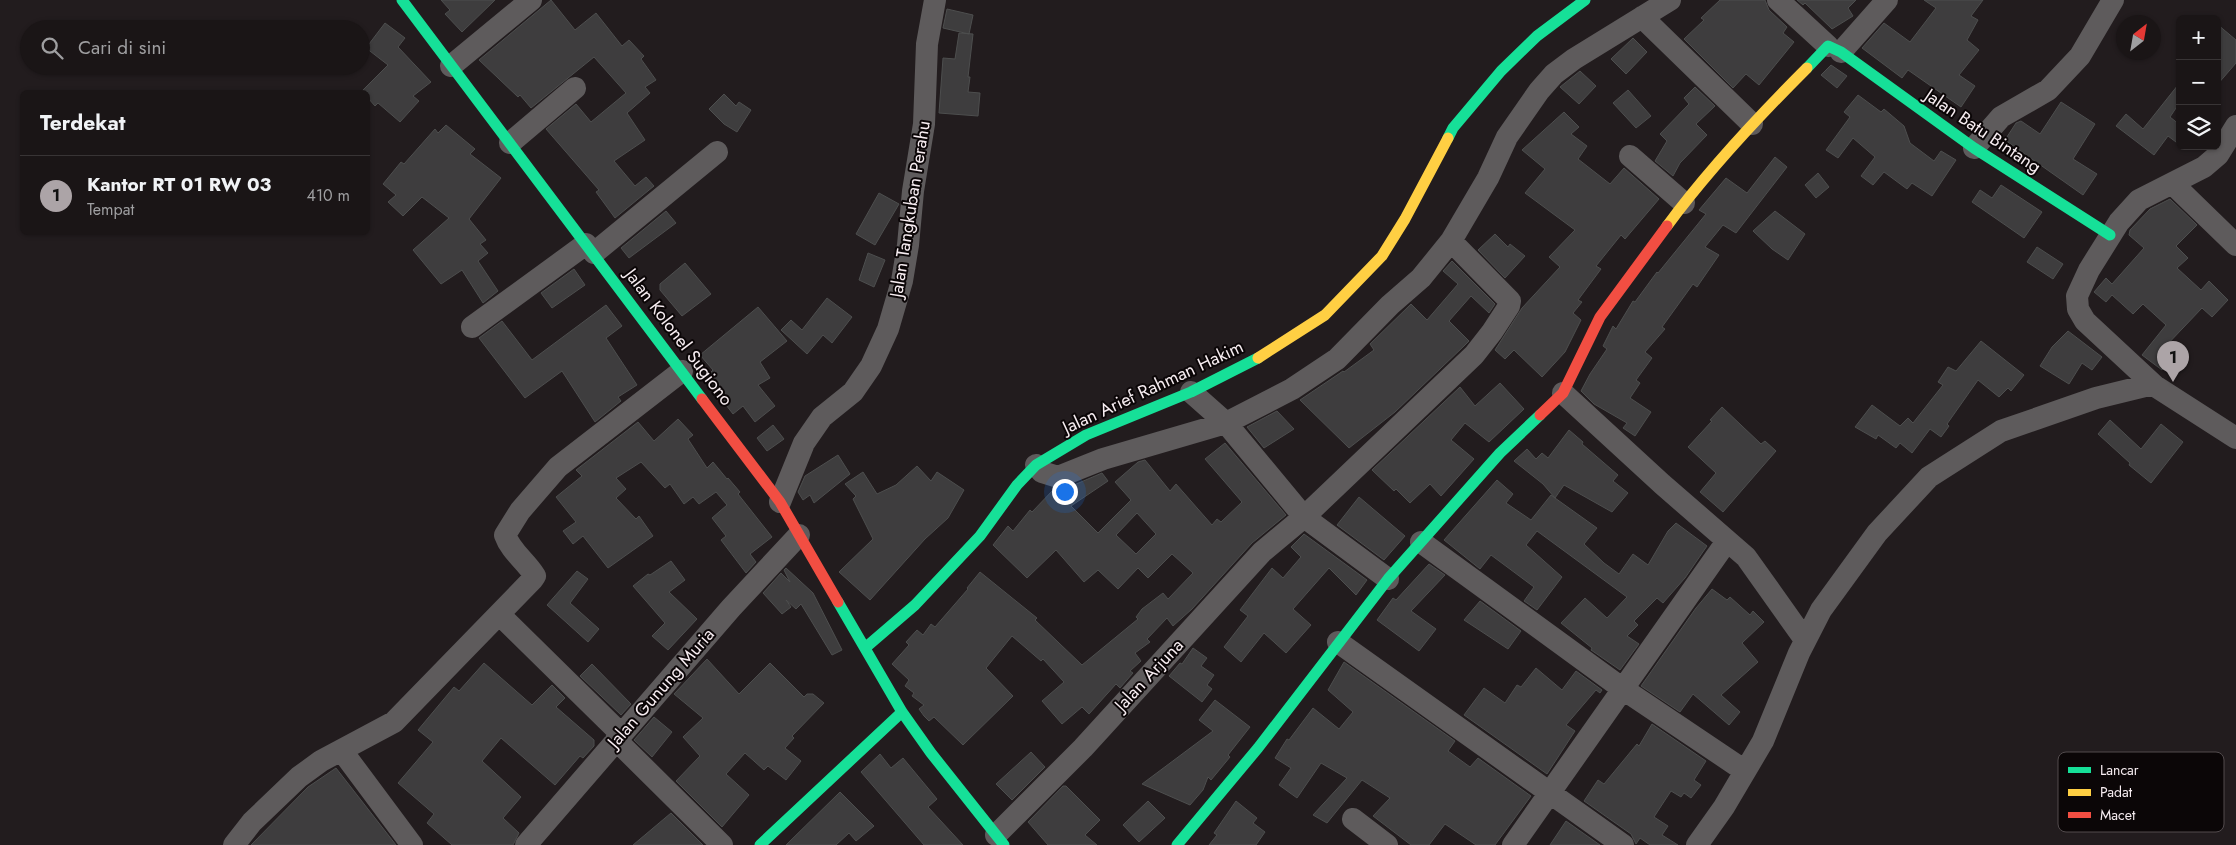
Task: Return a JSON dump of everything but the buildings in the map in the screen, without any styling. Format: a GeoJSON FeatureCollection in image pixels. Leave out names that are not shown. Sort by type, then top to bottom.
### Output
{"type":"FeatureCollection","features":[{"type":"Feature","properties":{"kind":"street","name":"Jalan Kolonel Sugiono"},"geometry":{"type":"LineString","coordinates":[[402,0],[780,502],[902,712],[1000,840]]}},
{"type":"Feature","properties":{"kind":"street"},"geometry":{"type":"LineString","coordinates":[[451,66],[531,0]]}},
{"type":"Feature","properties":{"kind":"street","name":"Jalan Tangkuban Perahu"},"geometry":{"type":"LineString","coordinates":[[780,502],[804,444],[822,417],[853,392],[871,366],[888,329],[902,281],[906,254],[913,191],[924,124],[927,44],[935,0]]}},
{"type":"Feature","properties":{"kind":"street","name":"Jalan Arief Rahman Hakim"},"geometry":{"type":"LineString","coordinates":[[865,648],[915,605],[980,536],[1017,485],[1036,465],[1086,435],[1191,392],[1252,362],[1324,315],[1382,256],[1405,219],[1459,120],[1507,65],[1537,36],[1585,0]]}},
{"type":"Feature","properties":{"kind":"street"},"geometry":{"type":"LineString","coordinates":[[1036,465],[1042,472],[1058,477],[1103,459],[1226,423],[1292,388],[1337,358],[1390,305],[1421,278],[1451,241],[1488,178],[1507,137],[1539,91],[1554,74],[1574,59],[1670,0]]}},
{"type":"Feature","properties":{"kind":"street"},"geometry":{"type":"LineString","coordinates":[[1778,0],[1834,49]]}},
{"type":"Feature","properties":{"kind":"street"},"geometry":{"type":"LineString","coordinates":[[1177,845],[1258,748],[1388,579],[1500,453],[1564,393],[1600,317],[1684,203],[1752,124],[1803,69],[1834,49],[1886,0]]}},
{"type":"Feature","properties":{"kind":"street"},"geometry":{"type":"LineString","coordinates":[[1974,148],[2001,117],[2048,90],[2080,56],[2113,0]]}},
{"type":"Feature","properties":{"kind":"street"},"geometry":{"type":"LineString","coordinates":[[1642,17],[1752,124]]}},
{"type":"Feature","properties":{"kind":"street","name":"Jalan Batu Bintang"},"geometry":{"type":"LineString","coordinates":[[1834,49],[1974,148],[2110,235]]}},
{"type":"Feature","properties":{"kind":"street"},"geometry":{"type":"LineString","coordinates":[[510,143],[575,88]]}},
{"type":"Feature","properties":{"kind":"street"},"geometry":{"type":"LineString","coordinates":[[2236,126],[2218,155],[2204,167],[2139,200],[2110,235],[2077,296],[2078,309],[2085,321],[2155,386],[2236,438]]}},
{"type":"Feature","properties":{"kind":"street"},"geometry":{"type":"LineString","coordinates":[[472,327],[590,248],[717,152]]}},
{"type":"Feature","properties":{"kind":"street"},"geometry":{"type":"LineString","coordinates":[[1630,156],[1684,203]]}},
{"type":"Feature","properties":{"kind":"street"},"geometry":{"type":"LineString","coordinates":[[2173,184],[2236,244]]}},
{"type":"Feature","properties":{"kind":"street","name":"Jalan Arjuna"},"geometry":{"type":"LineString","coordinates":[[1000,840],[1262,552],[1304,517],[1474,355],[1492,332],[1509,306],[1510,300],[1451,241]]}},
{"type":"Feature","properties":{"kind":"street"},"geometry":{"type":"LineString","coordinates":[[234,845],[252,822],[299,777],[321,761],[394,722],[500,615],[535,576],[508,543],[505,535],[520,511],[558,467],[682,371]]}},
{"type":"Feature","properties":{"kind":"street"},"geometry":{"type":"LineString","coordinates":[[1697,845],[1763,741],[1805,640],[1821,610],[1877,533],[1929,477],[2001,431],[2096,398],[2145,386],[2155,386]]}},
{"type":"Feature","properties":{"kind":"street"},"geometry":{"type":"LineString","coordinates":[[1191,392],[1226,423],[1304,517],[1388,579]]}},
{"type":"Feature","properties":{"kind":"street"},"geometry":{"type":"LineString","coordinates":[[1564,393],[1746,557],[1805,640]]}},
{"type":"Feature","properties":{"kind":"street","name":"Jalan Gunung Muria"},"geometry":{"type":"LineString","coordinates":[[526,845],[730,608],[800,535]]}},
{"type":"Feature","properties":{"kind":"street"},"geometry":{"type":"LineString","coordinates":[[1513,845],[1727,541]]}},
{"type":"Feature","properties":{"kind":"street"},"geometry":{"type":"LineString","coordinates":[[1421,542],[1623,689],[1745,771]]}},
{"type":"Feature","properties":{"kind":"street"},"geometry":{"type":"LineString","coordinates":[[500,615],[722,845]]}},
{"type":"Feature","properties":{"kind":"street"},"geometry":{"type":"LineString","coordinates":[[1338,642],[1624,845]]}},
{"type":"Feature","properties":{"kind":"street"},"geometry":{"type":"LineString","coordinates":[[760,845],[902,712]]}},
{"type":"Feature","properties":{"kind":"street"},"geometry":{"type":"LineString","coordinates":[[342,751],[412,845]]}},
{"type":"Feature","properties":{"kind":"street"},"geometry":{"type":"LineString","coordinates":[[1353,819],[1388,845]]}},
{"type":"Feature","properties":{"kind":"traffic: fast"},"geometry":{"type":"LineString","coordinates":[[402,0],[702,399]]}},
{"type":"Feature","properties":{"kind":"traffic: fast"},"geometry":{"type":"LineString","coordinates":[[1448,138],[1453,128],[1501,71],[1537,36],[1585,0]]}},
{"type":"Feature","properties":{"kind":"traffic: fast"},"geometry":{"type":"LineString","coordinates":[[1807,68],[1828,46],[1841,52],[1974,148],[2110,235]]}},
{"type":"Feature","properties":{"kind":"traffic: fast"},"geometry":{"type":"LineString","coordinates":[[865,648],[915,605],[980,536],[1017,485],[1036,465],[1086,435],[1191,392],[1258,358]]}},
{"type":"Feature","properties":{"kind":"traffic: fast"},"geometry":{"type":"LineString","coordinates":[[1177,845],[1258,748],[1388,579],[1500,453],[1540,415]]}},
{"type":"Feature","properties":{"kind":"traffic: fast"},"geometry":{"type":"LineString","coordinates":[[838,602],[902,712],[931,753],[1004,845]]}},
{"type":"Feature","properties":{"kind":"traffic: fast"},"geometry":{"type":"LineString","coordinates":[[760,845],[902,712]]}},
{"type":"Feature","properties":{"kind":"traffic: slow"},"geometry":{"type":"LineString","coordinates":[[1667,226],[1734,144],[1807,68]]}},
{"type":"Feature","properties":{"kind":"traffic: slow"},"geometry":{"type":"LineString","coordinates":[[1258,358],[1325,315],[1382,256],[1405,219],[1448,138]]}},
{"type":"Feature","properties":{"kind":"traffic: jam"},"geometry":{"type":"LineString","coordinates":[[1540,415],[1563,393],[1600,317],[1667,226]]}},
{"type":"Feature","properties":{"kind":"traffic: jam"},"geometry":{"type":"LineString","coordinates":[[702,399],[780,502],[838,602]]}},
{"type":"Feature","properties":{"kind":"place","name":"Kantor RT 01 RW 03"},"geometry":{"type":"Point","coordinates":[2173,382]}}]}
